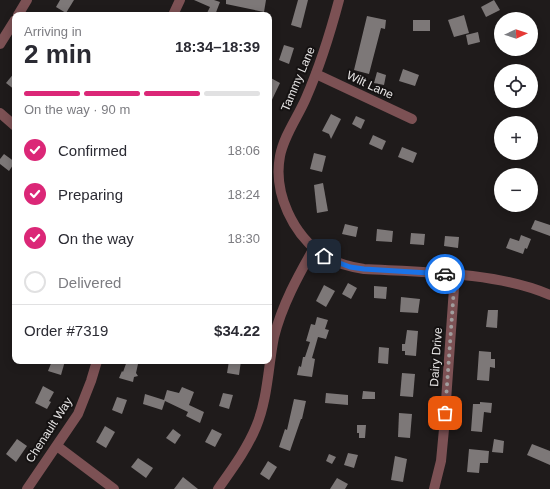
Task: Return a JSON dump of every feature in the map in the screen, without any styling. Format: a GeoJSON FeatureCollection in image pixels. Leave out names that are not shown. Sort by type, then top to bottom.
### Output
{"type":"FeatureCollection","features":[{"type":"Feature","properties":{"kind":"street"},"geometry":{"type":"LineString","coordinates":[[20,12],[27,0]]}},
{"type":"Feature","properties":{"kind":"street"},"geometry":{"type":"LineString","coordinates":[[174,12],[180,0]]}},
{"type":"Feature","properties":{"kind":"street","name":"Tammy Lane"},"geometry":{"type":"LineString","coordinates":[[339,0],[331,32],[316,74],[302,107],[285,140],[280,155],[278,171],[279,184],[287,210],[302,234],[314,248],[331,259],[350,267],[455,274],[523,286],[550,295]]}},
{"type":"Feature","properties":{"kind":"street"},"geometry":{"type":"LineString","coordinates":[[0,44],[12,25]]}},
{"type":"Feature","properties":{"kind":"street","name":"Wilt Lane"},"geometry":{"type":"LineString","coordinates":[[316,74],[412,119]]}},
{"type":"Feature","properties":{"kind":"street"},"geometry":{"type":"LineString","coordinates":[[0,113],[12,123]]}},
{"type":"Feature","properties":{"kind":"street"},"geometry":{"type":"LineString","coordinates":[[272,353],[279,319],[299,273],[314,248]]}},
{"type":"Feature","properties":{"kind":"street","name":"Dairy Drive"},"geometry":{"type":"LineString","coordinates":[[434,489],[442,453],[455,274]]}},
{"type":"Feature","properties":{"kind":"street","name":"Chenault Way"},"geometry":{"type":"LineString","coordinates":[[27,489],[78,414],[96,364]]}},
{"type":"Feature","properties":{"kind":"street"},"geometry":{"type":"LineString","coordinates":[[218,489],[242,455],[256,426],[262,409],[270,364]]}},
{"type":"Feature","properties":{"kind":"street"},"geometry":{"type":"LineString","coordinates":[[57,446],[114,489]]}},
{"type":"Feature","properties":{"kind":"building"},"geometry":{"type":"Polygon","coordinates":[[[60,0],[74,0],[67,12],[56,7],[60,0]]]}},
{"type":"Feature","properties":{"kind":"building"},"geometry":{"type":"Polygon","coordinates":[[[194,0],[214,0],[220,2],[216,12],[208,12],[210,7],[194,0]]]}},
{"type":"Feature","properties":{"kind":"building"},"geometry":{"type":"Polygon","coordinates":[[[226,0],[266,0],[264,12],[226,4],[226,0]]]}},
{"type":"Feature","properties":{"kind":"building"},"geometry":{"type":"Polygon","coordinates":[[[298,0],[308,0],[301,28],[291,25],[298,0]]]}},
{"type":"Feature","properties":{"kind":"building"},"geometry":{"type":"Polygon","coordinates":[[[494,0],[500,10],[486,17],[481,7],[494,0]]]}},
{"type":"Feature","properties":{"kind":"building"},"geometry":{"type":"Polygon","coordinates":[[[464,15],[469,33],[454,37],[448,20],[464,15]]]}},
{"type":"Feature","properties":{"kind":"building"},"geometry":{"type":"Polygon","coordinates":[[[367,16],[386,20],[385,29],[381,28],[369,74],[354,70],[367,16]]]}},
{"type":"Feature","properties":{"kind":"building"},"geometry":{"type":"Polygon","coordinates":[[[413,20],[430,20],[430,31],[413,31],[413,20]]]}},
{"type":"Feature","properties":{"kind":"building"},"geometry":{"type":"Polygon","coordinates":[[[478,32],[480,42],[468,45],[466,35],[478,32]]]}},
{"type":"Feature","properties":{"kind":"building"},"geometry":{"type":"Polygon","coordinates":[[[284,45],[294,48],[289,64],[279,60],[284,45]]]}},
{"type":"Feature","properties":{"kind":"building"},"geometry":{"type":"Polygon","coordinates":[[[403,69],[419,75],[415,86],[399,81],[403,69]]]}},
{"type":"Feature","properties":{"kind":"building"},"geometry":{"type":"Polygon","coordinates":[[[377,72],[386,75],[384,85],[374,83],[377,72]]]}},
{"type":"Feature","properties":{"kind":"building"},"geometry":{"type":"Polygon","coordinates":[[[12,76],[12,88],[6,83],[12,76]]]}},
{"type":"Feature","properties":{"kind":"building"},"geometry":{"type":"Polygon","coordinates":[[[272,79],[280,83],[272,100],[272,79]]]}},
{"type":"Feature","properties":{"kind":"building"},"geometry":{"type":"Polygon","coordinates":[[[331,114],[341,119],[331,139],[329,134],[322,131],[331,114]]]}},
{"type":"Feature","properties":{"kind":"building"},"geometry":{"type":"Polygon","coordinates":[[[356,116],[365,120],[361,129],[352,124],[356,116]]]}},
{"type":"Feature","properties":{"kind":"building"},"geometry":{"type":"Polygon","coordinates":[[[373,135],[386,141],[382,150],[369,144],[373,135]]]}},
{"type":"Feature","properties":{"kind":"building"},"geometry":{"type":"Polygon","coordinates":[[[402,147],[417,153],[413,163],[398,157],[402,147]]]}},
{"type":"Feature","properties":{"kind":"building"},"geometry":{"type":"Polygon","coordinates":[[[314,153],[326,156],[322,172],[310,169],[314,153]]]}},
{"type":"Feature","properties":{"kind":"building"},"geometry":{"type":"Polygon","coordinates":[[[4,154],[12,160],[12,166],[9,171],[0,164],[0,159],[4,154]]]}},
{"type":"Feature","properties":{"kind":"building"},"geometry":{"type":"Polygon","coordinates":[[[323,183],[328,211],[317,213],[314,185],[323,183]]]}},
{"type":"Feature","properties":{"kind":"building"},"geometry":{"type":"Polygon","coordinates":[[[535,220],[550,225],[550,236],[531,229],[535,220]]]}},
{"type":"Feature","properties":{"kind":"building"},"geometry":{"type":"Polygon","coordinates":[[[345,224],[358,227],[356,237],[342,234],[345,224]]]}},
{"type":"Feature","properties":{"kind":"building"},"geometry":{"type":"Polygon","coordinates":[[[377,229],[393,231],[392,242],[376,241],[377,229]]]}},
{"type":"Feature","properties":{"kind":"building"},"geometry":{"type":"Polygon","coordinates":[[[411,233],[425,234],[424,245],[410,244],[411,233]]]}},
{"type":"Feature","properties":{"kind":"building"},"geometry":{"type":"Polygon","coordinates":[[[521,235],[531,239],[523,254],[506,248],[510,238],[519,241],[521,235]]]}},
{"type":"Feature","properties":{"kind":"building"},"geometry":{"type":"Polygon","coordinates":[[[445,236],[459,237],[458,248],[444,246],[445,236]]]}},
{"type":"Feature","properties":{"kind":"building"},"geometry":{"type":"Polygon","coordinates":[[[348,283],[357,288],[351,299],[342,294],[348,283]]]}},
{"type":"Feature","properties":{"kind":"building"},"geometry":{"type":"Polygon","coordinates":[[[324,285],[335,291],[326,307],[316,301],[324,285]]]}},
{"type":"Feature","properties":{"kind":"building"},"geometry":{"type":"Polygon","coordinates":[[[374,286],[387,287],[386,299],[374,298],[374,286]]]}},
{"type":"Feature","properties":{"kind":"building"},"geometry":{"type":"Polygon","coordinates":[[[401,297],[420,299],[418,313],[400,312],[401,297]]]}},
{"type":"Feature","properties":{"kind":"building"},"geometry":{"type":"Polygon","coordinates":[[[488,310],[498,310],[497,328],[486,327],[488,310]]]}},
{"type":"Feature","properties":{"kind":"building"},"geometry":{"type":"Polygon","coordinates":[[[317,317],[328,320],[325,329],[329,330],[326,339],[318,337],[312,358],[315,359],[312,377],[297,375],[299,366],[301,367],[303,357],[305,357],[310,342],[306,341],[311,324],[315,325],[317,317]]]}},
{"type":"Feature","properties":{"kind":"building"},"geometry":{"type":"Polygon","coordinates":[[[407,330],[418,331],[416,356],[405,355],[405,351],[402,351],[402,344],[405,344],[407,330]]]}},
{"type":"Feature","properties":{"kind":"building"},"geometry":{"type":"Polygon","coordinates":[[[379,347],[389,348],[388,364],[378,363],[379,347]]]}},
{"type":"Feature","properties":{"kind":"building"},"geometry":{"type":"Polygon","coordinates":[[[479,351],[491,352],[491,359],[495,359],[495,368],[490,367],[489,381],[477,380],[479,351]]]}},
{"type":"Feature","properties":{"kind":"building"},"geometry":{"type":"Polygon","coordinates":[[[51,364],[64,364],[61,375],[48,371],[51,364]]]}},
{"type":"Feature","properties":{"kind":"building"},"geometry":{"type":"Polygon","coordinates":[[[126,364],[138,364],[136,373],[138,376],[134,377],[133,382],[119,378],[122,371],[123,372],[126,364]]]}},
{"type":"Feature","properties":{"kind":"building"},"geometry":{"type":"Polygon","coordinates":[[[228,364],[241,364],[239,375],[227,373],[228,364]]]}},
{"type":"Feature","properties":{"kind":"building"},"geometry":{"type":"Polygon","coordinates":[[[402,373],[415,374],[413,397],[400,396],[402,373]]]}},
{"type":"Feature","properties":{"kind":"building"},"geometry":{"type":"Polygon","coordinates":[[[43,386],[54,392],[47,409],[35,403],[43,386]]]}},
{"type":"Feature","properties":{"kind":"building"},"geometry":{"type":"Polygon","coordinates":[[[182,387],[194,392],[189,405],[204,412],[200,423],[186,416],[188,412],[165,401],[162,410],[143,404],[145,394],[164,400],[167,390],[179,393],[182,387]]]}},
{"type":"Feature","properties":{"kind":"building"},"geometry":{"type":"Polygon","coordinates":[[[363,391],[375,392],[375,399],[362,399],[363,391]]]}},
{"type":"Feature","properties":{"kind":"building"},"geometry":{"type":"Polygon","coordinates":[[[223,393],[233,395],[229,409],[219,406],[223,393]]]}},
{"type":"Feature","properties":{"kind":"building"},"geometry":{"type":"Polygon","coordinates":[[[326,393],[348,395],[348,405],[325,403],[326,393]]]}},
{"type":"Feature","properties":{"kind":"building"},"geometry":{"type":"Polygon","coordinates":[[[117,397],[127,400],[122,414],[112,410],[117,397]]]}},
{"type":"Feature","properties":{"kind":"building"},"geometry":{"type":"Polygon","coordinates":[[[294,399],[306,401],[302,419],[290,451],[279,447],[285,429],[287,430],[294,399]]]}},
{"type":"Feature","properties":{"kind":"building"},"geometry":{"type":"Polygon","coordinates":[[[480,402],[492,403],[491,413],[484,412],[482,432],[471,431],[473,404],[480,404],[480,402]]]}},
{"type":"Feature","properties":{"kind":"building"},"geometry":{"type":"Polygon","coordinates":[[[399,413],[412,414],[410,438],[398,437],[399,413]]]}},
{"type":"Feature","properties":{"kind":"building"},"geometry":{"type":"Polygon","coordinates":[[[357,425],[366,425],[365,438],[359,438],[359,433],[357,433],[357,425]]]}},
{"type":"Feature","properties":{"kind":"building"},"geometry":{"type":"Polygon","coordinates":[[[105,426],[115,432],[106,448],[96,442],[105,426]]]}},
{"type":"Feature","properties":{"kind":"building"},"geometry":{"type":"Polygon","coordinates":[[[173,429],[181,435],[175,444],[166,438],[173,429]]]}},
{"type":"Feature","properties":{"kind":"building"},"geometry":{"type":"Polygon","coordinates":[[[212,429],[222,434],[215,447],[205,442],[212,429]]]}},
{"type":"Feature","properties":{"kind":"building"},"geometry":{"type":"Polygon","coordinates":[[[17,439],[27,446],[16,462],[6,454],[17,439]]]}},
{"type":"Feature","properties":{"kind":"building"},"geometry":{"type":"Polygon","coordinates":[[[494,439],[504,441],[503,453],[492,452],[494,439]]]}},
{"type":"Feature","properties":{"kind":"building"},"geometry":{"type":"Polygon","coordinates":[[[532,444],[550,451],[550,465],[527,455],[532,444]]]}},
{"type":"Feature","properties":{"kind":"building"},"geometry":{"type":"Polygon","coordinates":[[[469,449],[489,451],[488,463],[480,463],[479,473],[467,472],[469,449]]]}},
{"type":"Feature","properties":{"kind":"building"},"geometry":{"type":"Polygon","coordinates":[[[348,453],[358,455],[354,468],[344,465],[348,453]]]}},
{"type":"Feature","properties":{"kind":"building"},"geometry":{"type":"Polygon","coordinates":[[[329,454],[336,457],[332,464],[326,461],[329,454]]]}},
{"type":"Feature","properties":{"kind":"building"},"geometry":{"type":"Polygon","coordinates":[[[395,456],[407,459],[403,482],[391,480],[395,456]]]}},
{"type":"Feature","properties":{"kind":"building"},"geometry":{"type":"Polygon","coordinates":[[[138,458],[153,468],[146,478],[131,467],[138,458]]]}},
{"type":"Feature","properties":{"kind":"building"},"geometry":{"type":"Polygon","coordinates":[[[268,461],[277,467],[269,480],[260,474],[268,461]]]}},
{"type":"Feature","properties":{"kind":"building"},"geometry":{"type":"Polygon","coordinates":[[[183,477],[198,489],[174,489],[183,477]]]}},
{"type":"Feature","properties":{"kind":"building"},"geometry":{"type":"Polygon","coordinates":[[[337,478],[348,484],[345,489],[330,489],[337,478]]]}},
{"type":"Feature","properties":{"kind":"way so far"},"geometry":{"type":"LineString","coordinates":[[445,274],[455,274],[445,413]]}},
{"type":"Feature","properties":{"kind":"route"},"geometry":{"type":"LineString","coordinates":[[324,256],[350,267],[445,274]]}}]}
